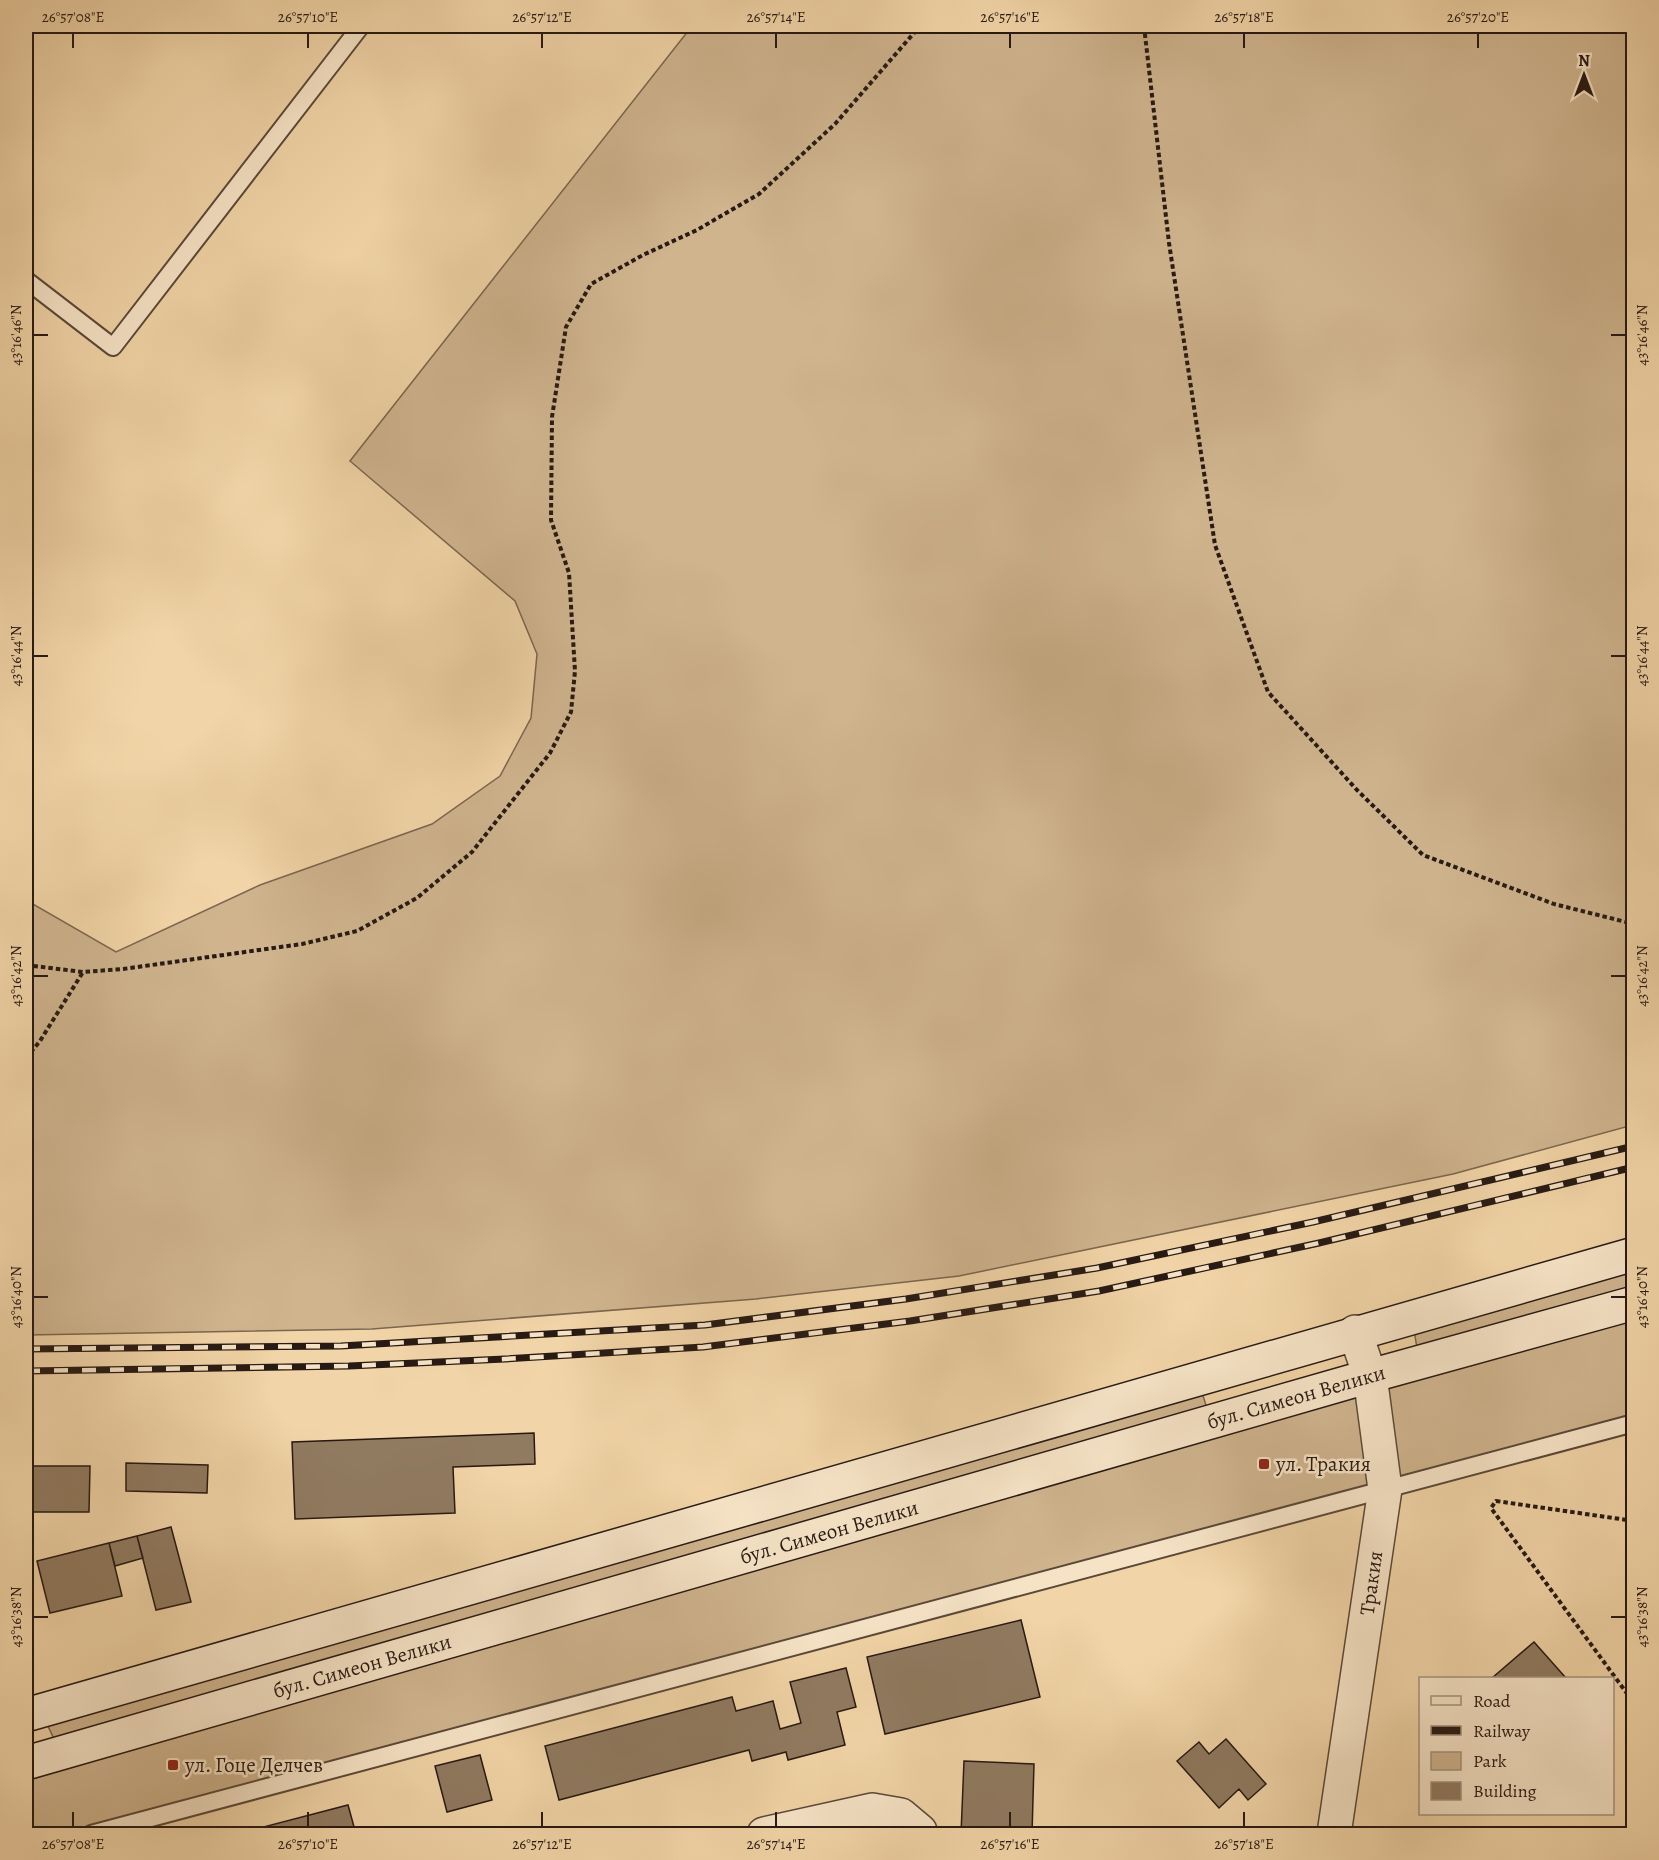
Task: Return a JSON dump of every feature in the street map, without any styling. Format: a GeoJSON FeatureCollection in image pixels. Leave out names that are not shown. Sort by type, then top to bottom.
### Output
{"type":"FeatureCollection","features":[{"type":"Feature","properties":{"kind":"main road"},"geometry":{"type":"LineString","coordinates":[[26,1715],[682,1528],[1355,1332],[1634,1254]]}},
{"type":"Feature","properties":{"kind":"main road","name":"бул. Симеон Велики"},"geometry":{"type":"LineString","coordinates":[[26,1763],[1370,1376],[1634,1303]]}},
{"type":"Feature","properties":{"kind":"main road","name":"Тракия"},"geometry":{"type":"LineString","coordinates":[[1334,1834],[1385,1489],[1370,1376],[1355,1332]]}},
{"type":"Feature","properties":{"kind":"main road"},"geometry":{"type":"LineString","coordinates":[[764,1834],[872,1810],[901,1815],[920,1831],[920,1834]]}},
{"type":"Feature","properties":{"kind":"lane"},"geometry":{"type":"LineString","coordinates":[[26,280],[113,347],[361,26]]}},
{"type":"Feature","properties":{"kind":"lane"},"geometry":{"type":"LineString","coordinates":[[91,1834],[1634,1423]]}},
{"type":"Feature","properties":{"kind":"path"},"geometry":{"type":"LineString","coordinates":[[26,965],[83,972],[123,969],[302,944],[357,931],[417,898],[472,852],[550,753],[572,712],[575,671],[569,573],[551,520],[552,417],[566,327],[591,284],[644,255],[698,230],[759,194],[835,124],[920,26]]}},
{"type":"Feature","properties":{"kind":"path"},"geometry":{"type":"LineString","coordinates":[[1144,26],[1169,243],[1215,545],[1268,692],[1357,790],[1423,855],[1554,904],[1634,924]]}},
{"type":"Feature","properties":{"kind":"path"},"geometry":{"type":"LineString","coordinates":[[26,1058],[40,1041],[83,972]]}},
{"type":"Feature","properties":{"kind":"path"},"geometry":{"type":"LineString","coordinates":[[1634,1521],[1496,1501],[1491,1508],[1634,1703]]}},
{"type":"Feature","properties":{"kind":"green space"},"geometry":{"type":"Polygon","coordinates":[[[692,26],[1633,26],[1633,1125],[1453,1174],[959,1276],[756,1299],[372,1329],[26,1335],[26,900],[116,952],[260,885],[432,824],[500,776],[531,718],[537,654],[515,601],[350,461],[692,26]]]}},
{"type":"Feature","properties":{"kind":"green space"},"geometry":{"type":"Polygon","coordinates":[[[1633,1263],[1633,1289],[1417,1348],[1413,1324],[1633,1263]]]}},
{"type":"Feature","properties":{"kind":"green space"},"geometry":{"type":"Polygon","coordinates":[[[1633,1303],[1633,1423],[91,1834],[26,1834],[26,1763],[1633,1303]]]}},
{"type":"Feature","properties":{"kind":"green space"},"geometry":{"type":"Polygon","coordinates":[[[1201,1389],[1208,1412],[55,1741],[46,1722],[1201,1389]]]}},
{"type":"Feature","properties":{"kind":"building"},"geometry":{"type":"Polygon","coordinates":[[[534,1433],[535,1464],[453,1467],[455,1513],[295,1519],[292,1442],[534,1433]]]}},
{"type":"Feature","properties":{"kind":"building"},"geometry":{"type":"Polygon","coordinates":[[[126,1463],[208,1465],[207,1493],[126,1491],[126,1463]]]}},
{"type":"Feature","properties":{"kind":"building"},"geometry":{"type":"Polygon","coordinates":[[[26,1466],[90,1466],[89,1512],[26,1512],[26,1466]]]}},
{"type":"Feature","properties":{"kind":"building"},"geometry":{"type":"Polygon","coordinates":[[[171,1527],[191,1602],[156,1610],[137,1536],[171,1527]]]}},
{"type":"Feature","properties":{"kind":"building"},"geometry":{"type":"Polygon","coordinates":[[[137,1536],[143,1558],[115,1566],[109,1543],[137,1536]]]}},
{"type":"Feature","properties":{"kind":"building"},"geometry":{"type":"Polygon","coordinates":[[[109,1543],[122,1596],[50,1613],[37,1561],[109,1543]]]}},
{"type":"Feature","properties":{"kind":"building"},"geometry":{"type":"Polygon","coordinates":[[[1021,1620],[1040,1697],[885,1734],[867,1657],[1021,1620]]]}},
{"type":"Feature","properties":{"kind":"building"},"geometry":{"type":"Polygon","coordinates":[[[1534,1642],[1565,1677],[1493,1677],[1534,1642]]]}},
{"type":"Feature","properties":{"kind":"building"},"geometry":{"type":"Polygon","coordinates":[[[846,1668],[856,1707],[837,1712],[845,1745],[788,1760],[786,1752],[752,1761],[749,1750],[559,1800],[545,1746],[732,1697],[736,1711],[773,1701],[780,1729],[801,1723],[790,1682],[846,1668]]]}},
{"type":"Feature","properties":{"kind":"building"},"geometry":{"type":"Polygon","coordinates":[[[1226,1739],[1266,1784],[1248,1800],[1239,1789],[1219,1808],[1177,1761],[1199,1742],[1209,1754],[1226,1739]]]}},
{"type":"Feature","properties":{"kind":"building"},"geometry":{"type":"Polygon","coordinates":[[[480,1755],[492,1800],[447,1812],[435,1766],[480,1755]]]}},
{"type":"Feature","properties":{"kind":"building"},"geometry":{"type":"Polygon","coordinates":[[[964,1761],[1034,1764],[1032,1834],[961,1834],[964,1761]]]}},
{"type":"Feature","properties":{"kind":"building"},"geometry":{"type":"Polygon","coordinates":[[[348,1805],[356,1834],[237,1834],[348,1805]]]}},
{"type":"Feature","properties":{"kind":"railway"},"geometry":{"type":"LineString","coordinates":[[26,1349],[341,1346],[705,1325],[906,1299],[1097,1268],[1313,1222],[1634,1146]]}},
{"type":"Feature","properties":{"kind":"railway"},"geometry":{"type":"LineString","coordinates":[[26,1371],[349,1366],[505,1359],[703,1347],[910,1321],[1099,1291],[1319,1243],[1634,1167]]}},
{"type":"Feature","properties":{"kind":"place","name":"ул. Тракия"},"geometry":{"type":"Point","coordinates":[1264,1464]}},
{"type":"Feature","properties":{"kind":"place","name":"ул. Гоце Делчев"},"geometry":{"type":"Point","coordinates":[173,1765]}}]}
